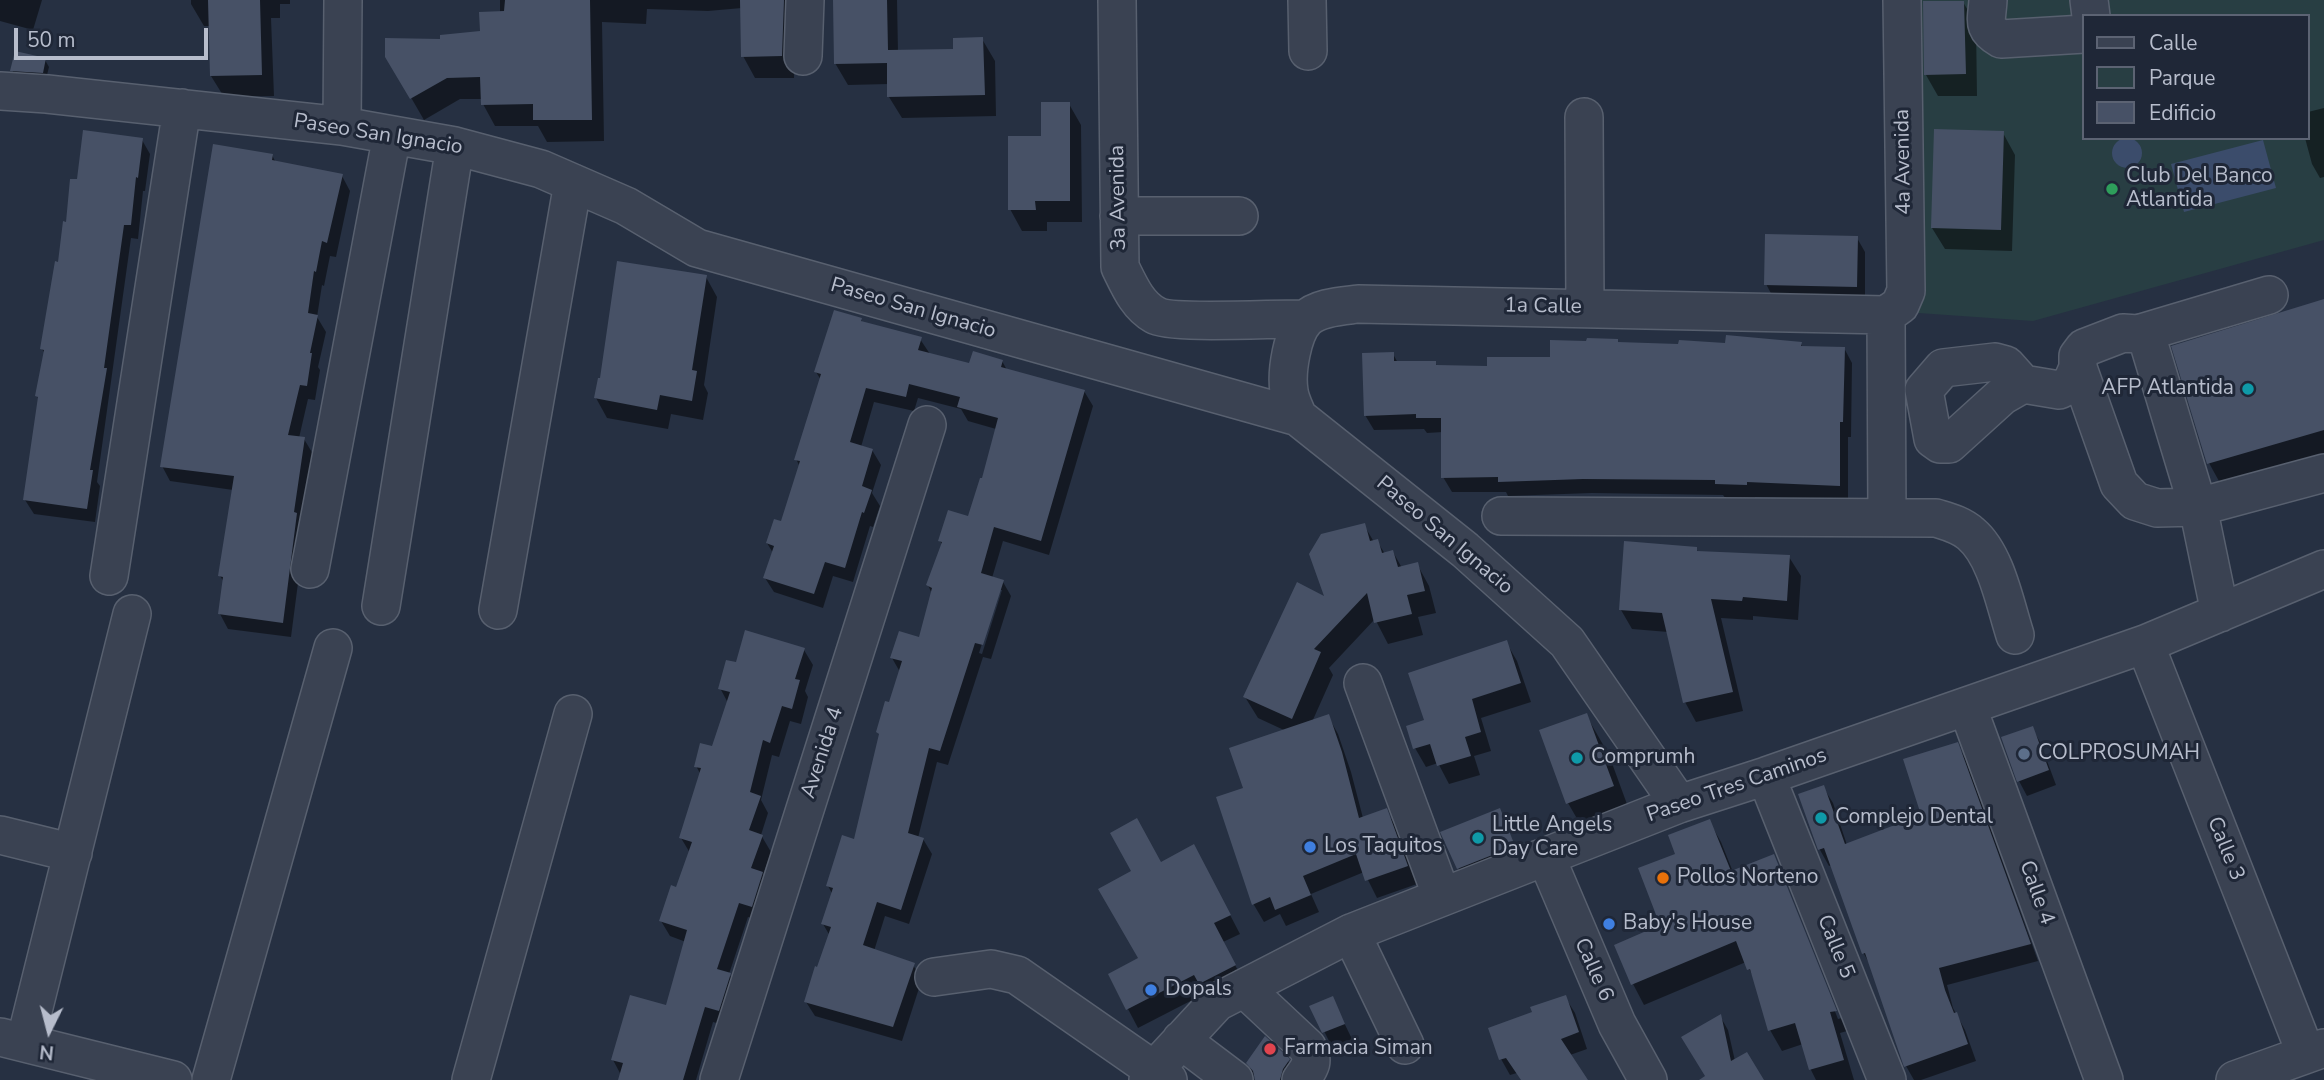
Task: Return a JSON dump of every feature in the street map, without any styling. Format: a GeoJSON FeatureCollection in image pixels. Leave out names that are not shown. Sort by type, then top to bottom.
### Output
{"type":"FeatureCollection","features":[{"type":"Feature","properties":{"kind":"street"},"geometry":{"type":"LineString","coordinates":[[342,126],[343,0]]}},
{"type":"Feature","properties":{"kind":"street"},"geometry":{"type":"LineString","coordinates":[[803,56],[805,0]]}},
{"type":"Feature","properties":{"kind":"street","name":"3a Avenida"},"geometry":{"type":"LineString","coordinates":[[1117,0],[1120,267],[1134,296],[1156,316],[1178,320],[1306,319]]}},
{"type":"Feature","properties":{"kind":"street"},"geometry":{"type":"LineString","coordinates":[[1307,0],[1308,51]]}},
{"type":"Feature","properties":{"kind":"street","name":"4a Avenida"},"geometry":{"type":"LineString","coordinates":[[1886,315],[1900,305],[1906,291],[1902,0]]}},
{"type":"Feature","properties":{"kind":"street"},"geometry":{"type":"LineString","coordinates":[[1988,0],[1987,27],[1990,33],[2001,39],[2082,34]]}},
{"type":"Feature","properties":{"kind":"street","name":"Paseo San Ignacio"},"geometry":{"type":"LineString","coordinates":[[0,91],[342,126],[455,146],[541,169],[626,206],[697,248],[1298,416],[1465,550],[1567,642],[1679,804]]}},
{"type":"Feature","properties":{"kind":"street"},"geometry":{"type":"LineString","coordinates":[[108,576],[182,108]]}},
{"type":"Feature","properties":{"kind":"street"},"geometry":{"type":"LineString","coordinates":[[1584,117],[1585,308]]}},
{"type":"Feature","properties":{"kind":"street"},"geometry":{"type":"LineString","coordinates":[[310,569],[392,135]]}},
{"type":"Feature","properties":{"kind":"street"},"geometry":{"type":"LineString","coordinates":[[381,606],[455,146]]}},
{"type":"Feature","properties":{"kind":"street"},"geometry":{"type":"LineString","coordinates":[[498,610],[573,183]]}},
{"type":"Feature","properties":{"kind":"street"},"geometry":{"type":"LineString","coordinates":[[1119,216],[1239,216]]}},
{"type":"Feature","properties":{"kind":"street"},"geometry":{"type":"LineString","coordinates":[[2269,295],[2138,334],[2123,333],[2084,348],[2078,356],[2078,368],[2119,484],[2136,501],[2157,509],[2198,507],[2324,473]]}},
{"type":"Feature","properties":{"kind":"street","name":"1a Calle"},"geometry":{"type":"LineString","coordinates":[[1306,319],[1324,310],[1358,304],[1886,315]]}},
{"type":"Feature","properties":{"kind":"street"},"geometry":{"type":"LineString","coordinates":[[1886,315],[1887,517]]}},
{"type":"Feature","properties":{"kind":"street"},"geometry":{"type":"LineString","coordinates":[[1298,416],[1289,393],[1288,367],[1295,341],[1306,319]]}},
{"type":"Feature","properties":{"kind":"street"},"geometry":{"type":"LineString","coordinates":[[2138,334],[2148,341],[2198,507],[2220,612]]}},
{"type":"Feature","properties":{"kind":"street"},"geometry":{"type":"LineString","coordinates":[[2023,384],[2059,390],[2071,384],[2078,368]]}},
{"type":"Feature","properties":{"kind":"street","name":"Avenida 4"},"geometry":{"type":"LineString","coordinates":[[719,1080],[927,425]]}},
{"type":"Feature","properties":{"kind":"street"},"geometry":{"type":"LineString","coordinates":[[1501,516],[1936,518],[1956,524],[1970,533],[1990,558],[2015,635]]}},
{"type":"Feature","properties":{"kind":"street","name":"Paseo Tres Caminos"},"geometry":{"type":"LineString","coordinates":[[1156,1077],[1181,1041],[1217,1002],[1351,933],[1679,804],[2145,644],[2324,569]]}},
{"type":"Feature","properties":{"kind":"street"},"geometry":{"type":"LineString","coordinates":[[132,614],[73,853],[12,1040],[173,1080]]}},
{"type":"Feature","properties":{"kind":"street","name":"Calle 3"},"geometry":{"type":"LineString","coordinates":[[2145,644],[2315,1051]]}},
{"type":"Feature","properties":{"kind":"street"},"geometry":{"type":"LineString","coordinates":[[211,1080],[333,648]]}},
{"type":"Feature","properties":{"kind":"street"},"geometry":{"type":"LineString","coordinates":[[1363,683],[1442,897]]}},
{"type":"Feature","properties":{"kind":"street","name":"Calle 4"},"geometry":{"type":"LineString","coordinates":[[1967,706],[2104,1080]]}},
{"type":"Feature","properties":{"kind":"street"},"geometry":{"type":"LineString","coordinates":[[471,1080],[573,714]]}},
{"type":"Feature","properties":{"kind":"street","name":"Calle 5"},"geometry":{"type":"LineString","coordinates":[[1766,776],[1887,1080]]}},
{"type":"Feature","properties":{"kind":"street"},"geometry":{"type":"LineString","coordinates":[[0,835],[73,853]]}},
{"type":"Feature","properties":{"kind":"street","name":"Calle 6"},"geometry":{"type":"LineString","coordinates":[[1546,857],[1617,1024],[1648,1080]]}},
{"type":"Feature","properties":{"kind":"street"},"geometry":{"type":"LineString","coordinates":[[1351,933],[1405,1045]]}},
{"type":"Feature","properties":{"kind":"street"},"geometry":{"type":"LineString","coordinates":[[934,977],[991,969],[1017,975],[1156,1077]]}},
{"type":"Feature","properties":{"kind":"street"},"geometry":{"type":"LineString","coordinates":[[1244,988],[1307,1047],[1312,1057],[1312,1065],[1301,1080]]}},
{"type":"Feature","properties":{"kind":"street"},"geometry":{"type":"LineString","coordinates":[[1181,1041],[1234,1080]]}},
{"type":"Feature","properties":{"kind":"street"},"geometry":{"type":"LineString","coordinates":[[2235,1080],[2315,1051]]}},
{"type":"Feature","properties":{"kind":"green space","name":"Club Del Banco Atlantida"},"geometry":{"type":"Polygon","coordinates":[[[1900,0],[2324,0],[2324,240],[2033,321],[1890,311],[1900,0]]]}},
{"type":"Feature","properties":{"kind":"water"},"geometry":{"type":"Polygon","coordinates":[[[2119,140],[2135,140],[2141,147],[2141,159],[2133,167],[2121,167],[2113,159],[2113,147],[2119,140]]]}},
{"type":"Feature","properties":{"kind":"water"},"geometry":{"type":"Polygon","coordinates":[[[2263,140],[2276,188],[2184,212],[2171,164],[2263,140]]]}},
{"type":"Feature","properties":{"kind":"building"},"geometry":{"type":"Polygon","coordinates":[[[208,0],[260,0],[262,75],[210,76],[208,0]]]}},
{"type":"Feature","properties":{"kind":"building"},"geometry":{"type":"Polygon","coordinates":[[[505,0],[590,0],[592,120],[533,120],[533,104],[481,105],[480,77],[447,78],[410,99],[385,57],[385,38],[440,39],[440,35],[480,31],[479,12],[504,11],[505,0]]]}},
{"type":"Feature","properties":{"kind":"building"},"geometry":{"type":"Polygon","coordinates":[[[740,0],[784,0],[782,56],[741,57],[740,0]]]}},
{"type":"Feature","properties":{"kind":"building"},"geometry":{"type":"Polygon","coordinates":[[[833,0],[887,0],[888,50],[953,49],[953,38],[983,37],[985,95],[887,97],[887,63],[834,64],[833,0]]]}},
{"type":"Feature","properties":{"kind":"building"},"geometry":{"type":"Polygon","coordinates":[[[1923,1],[1964,1],[1966,74],[1924,75],[1923,1]]]}},
{"type":"Feature","properties":{"kind":"building"},"geometry":{"type":"Polygon","coordinates":[[[15,51],[46,58],[43,73],[10,71],[15,51]]]}},
{"type":"Feature","properties":{"kind":"building"},"geometry":{"type":"Polygon","coordinates":[[[1041,102],[1070,102],[1070,201],[1035,201],[1036,210],[1008,210],[1008,136],[1041,136],[1041,102]]]}},
{"type":"Feature","properties":{"kind":"building"},"geometry":{"type":"Polygon","coordinates":[[[1934,129],[2004,131],[2001,230],[1931,228],[1934,129]]]}},
{"type":"Feature","properties":{"kind":"building"},"geometry":{"type":"Polygon","coordinates":[[[83,130],[143,138],[131,225],[124,225],[87,509],[23,500],[38,397],[35,396],[44,350],[40,349],[55,261],[58,262],[63,221],[66,222],[70,179],[77,179],[83,130]]]}},
{"type":"Feature","properties":{"kind":"building"},"geometry":{"type":"Polygon","coordinates":[[[213,144],[273,154],[272,160],[343,174],[327,243],[322,241],[316,272],[314,271],[308,313],[318,315],[307,386],[300,385],[288,435],[305,437],[294,512],[297,513],[283,623],[218,614],[223,577],[218,576],[234,476],[160,467],[213,144]]]}},
{"type":"Feature","properties":{"kind":"building"},"geometry":{"type":"Polygon","coordinates":[[[1765,234],[1858,236],[1857,287],[1764,285],[1765,234]]]}},
{"type":"Feature","properties":{"kind":"building"},"geometry":{"type":"Polygon","coordinates":[[[617,261],[707,275],[692,370],[697,371],[692,401],[660,395],[657,410],[594,398],[600,378],[617,261]]]}},
{"type":"Feature","properties":{"kind":"building","name":"AFP Atlantida"},"geometry":{"type":"Polygon","coordinates":[[[2324,299],[2324,430],[2207,464],[2171,346],[2324,299]]]}},
{"type":"Feature","properties":{"kind":"building"},"geometry":{"type":"Polygon","coordinates":[[[834,310],[862,318],[861,321],[922,337],[918,350],[969,363],[973,351],[1003,360],[1001,367],[1085,390],[1041,541],[994,527],[981,573],[1004,580],[983,645],[975,643],[940,751],[929,748],[908,833],[924,838],[901,910],[877,902],[863,945],[915,963],[893,1027],[804,1002],[831,927],[821,924],[833,888],[826,886],[842,835],[854,839],[879,734],[876,732],[885,701],[889,702],[902,661],[890,658],[899,631],[919,637],[932,588],[926,585],[942,542],[938,541],[948,510],[968,516],[982,478],[998,418],[957,407],[960,397],[909,384],[906,397],[866,388],[850,442],[873,449],[862,486],[872,490],[864,513],[862,512],[845,568],[825,562],[814,594],[763,578],[774,546],[766,543],[774,519],[781,521],[800,461],[794,460],[821,374],[814,372],[834,310]]]}},
{"type":"Feature","properties":{"kind":"building"},"geometry":{"type":"Polygon","coordinates":[[[1726,335],[1802,342],[1801,346],[1845,347],[1843,422],[1840,422],[1840,486],[1747,482],[1747,485],[1715,484],[1715,480],[1583,479],[1498,482],[1498,477],[1441,478],[1441,418],[1416,418],[1416,414],[1364,416],[1362,353],[1394,352],[1394,361],[1436,361],[1436,365],[1487,366],[1487,357],[1550,357],[1550,340],[1586,341],[1587,338],[1618,339],[1618,342],[1678,344],[1679,340],[1725,343],[1726,335]]]}},
{"type":"Feature","properties":{"kind":"building"},"geometry":{"type":"Polygon","coordinates":[[[1365,523],[1370,541],[1378,539],[1382,553],[1393,550],[1398,567],[1418,562],[1425,591],[1407,595],[1412,614],[1374,623],[1367,593],[1314,649],[1321,652],[1292,719],[1243,697],[1297,582],[1324,596],[1309,554],[1321,534],[1365,523]]]}},
{"type":"Feature","properties":{"kind":"building"},"geometry":{"type":"Polygon","coordinates":[[[1624,541],[1697,547],[1697,551],[1790,555],[1787,601],[1743,597],[1742,601],[1711,599],[1733,692],[1683,703],[1662,613],[1619,610],[1624,541]]]}},
{"type":"Feature","properties":{"kind":"building"},"geometry":{"type":"Polygon","coordinates":[[[745,630],[805,648],[795,679],[800,680],[792,709],[782,706],[770,743],[763,740],[750,792],[761,796],[749,830],[763,835],[751,868],[763,872],[752,907],[739,903],[717,969],[731,973],[719,1011],[705,1007],[683,1080],[618,1080],[623,1063],[611,1060],[630,995],[666,1005],[687,930],[659,921],[671,885],[676,887],[692,842],[679,838],[701,768],[694,767],[700,743],[712,746],[730,692],[718,689],[726,660],[736,662],[745,630]]]}},
{"type":"Feature","properties":{"kind":"building"},"geometry":{"type":"Polygon","coordinates":[[[1507,640],[1521,683],[1472,699],[1481,732],[1465,737],[1471,756],[1437,766],[1430,744],[1413,749],[1406,726],[1424,720],[1408,673],[1507,640]]]}},
{"type":"Feature","properties":{"kind":"building","name":"Comprumh"},"geometry":{"type":"Polygon","coordinates":[[[1587,713],[1614,786],[1566,804],[1539,730],[1587,713]]]}},
{"type":"Feature","properties":{"kind":"building"},"geometry":{"type":"Polygon","coordinates":[[[1329,714],[1359,818],[1387,808],[1408,866],[1365,881],[1356,854],[1303,876],[1311,895],[1275,910],[1270,897],[1252,905],[1216,797],[1243,788],[1229,748],[1329,714]]]}},
{"type":"Feature","properties":{"kind":"building","name":"COLPROSUMAH"},"geometry":{"type":"Polygon","coordinates":[[[2033,726],[2049,770],[2017,782],[2001,737],[2033,726]]]}},
{"type":"Feature","properties":{"kind":"building"},"geometry":{"type":"Polygon","coordinates":[[[1958,742],[2031,944],[1939,968],[1945,990],[1954,1013],[1957,1012],[1968,1044],[1904,1067],[1865,953],[1862,954],[1824,848],[1818,850],[1798,794],[1824,785],[1845,844],[1921,815],[1903,759],[1958,742]]]}},
{"type":"Feature","properties":{"kind":"building","name":"Little Angels Day Care"},"geometry":{"type":"Polygon","coordinates":[[[1500,808],[1515,846],[1457,869],[1440,832],[1500,808]]]}},
{"type":"Feature","properties":{"kind":"building"},"geometry":{"type":"Polygon","coordinates":[[[1137,818],[1161,862],[1194,844],[1231,915],[1214,923],[1236,965],[1199,984],[1194,975],[1126,1010],[1108,974],[1138,958],[1098,889],[1131,871],[1110,833],[1137,818]]]}},
{"type":"Feature","properties":{"kind":"building"},"geometry":{"type":"Polygon","coordinates":[[[1710,819],[1731,871],[1774,854],[1837,1011],[1830,1012],[1844,1060],[1809,1070],[1795,1023],[1768,1031],[1750,969],[1747,970],[1736,941],[1631,985],[1614,945],[1660,925],[1638,868],[1675,854],[1668,835],[1710,819]]]}},
{"type":"Feature","properties":{"kind":"building"},"geometry":{"type":"Polygon","coordinates":[[[1566,995],[1579,1032],[1561,1039],[1588,1080],[1521,1080],[1506,1058],[1499,1060],[1488,1028],[1532,1012],[1530,1007],[1566,995]]]}},
{"type":"Feature","properties":{"kind":"building"},"geometry":{"type":"Polygon","coordinates":[[[1333,996],[1345,1024],[1322,1033],[1309,1006],[1333,996]]]}},
{"type":"Feature","properties":{"kind":"building"},"geometry":{"type":"Polygon","coordinates":[[[1721,1014],[1731,1061],[1747,1052],[1764,1080],[1699,1080],[1705,1076],[1681,1037],[1721,1014]]]}},
{"type":"Feature","properties":{"kind":"building","name":"Farmacia Siman"},"geometry":{"type":"Polygon","coordinates":[[[1265,1036],[1290,1059],[1280,1080],[1255,1080],[1253,1071],[1246,1063],[1265,1036]]]}},
{"type":"Feature","properties":{"kind":"place","name":"Club Del Banco Atlantida"},"geometry":{"type":"Point","coordinates":[2112,189]}},
{"type":"Feature","properties":{"kind":"place","name":"AFP Atlantida"},"geometry":{"type":"Point","coordinates":[2248,389]}},
{"type":"Feature","properties":{"kind":"place","name":"COLPROSUMAH"},"geometry":{"type":"Point","coordinates":[2024,754]}},
{"type":"Feature","properties":{"kind":"place","name":"Comprumh"},"geometry":{"type":"Point","coordinates":[1577,758]}},
{"type":"Feature","properties":{"kind":"place","name":"Complejo Dental"},"geometry":{"type":"Point","coordinates":[1821,818]}},
{"type":"Feature","properties":{"kind":"place","name":"Little Angels Day Care"},"geometry":{"type":"Point","coordinates":[1478,838]}},
{"type":"Feature","properties":{"kind":"place","name":"Los Taquitos"},"geometry":{"type":"Point","coordinates":[1310,847]}},
{"type":"Feature","properties":{"kind":"place","name":"Pollos Norteno"},"geometry":{"type":"Point","coordinates":[1663,878]}},
{"type":"Feature","properties":{"kind":"place","name":"Baby's House"},"geometry":{"type":"Point","coordinates":[1609,924]}},
{"type":"Feature","properties":{"kind":"place","name":"Dopals"},"geometry":{"type":"Point","coordinates":[1151,990]}},
{"type":"Feature","properties":{"kind":"place","name":"Farmacia Siman"},"geometry":{"type":"Point","coordinates":[1270,1049]}}]}
